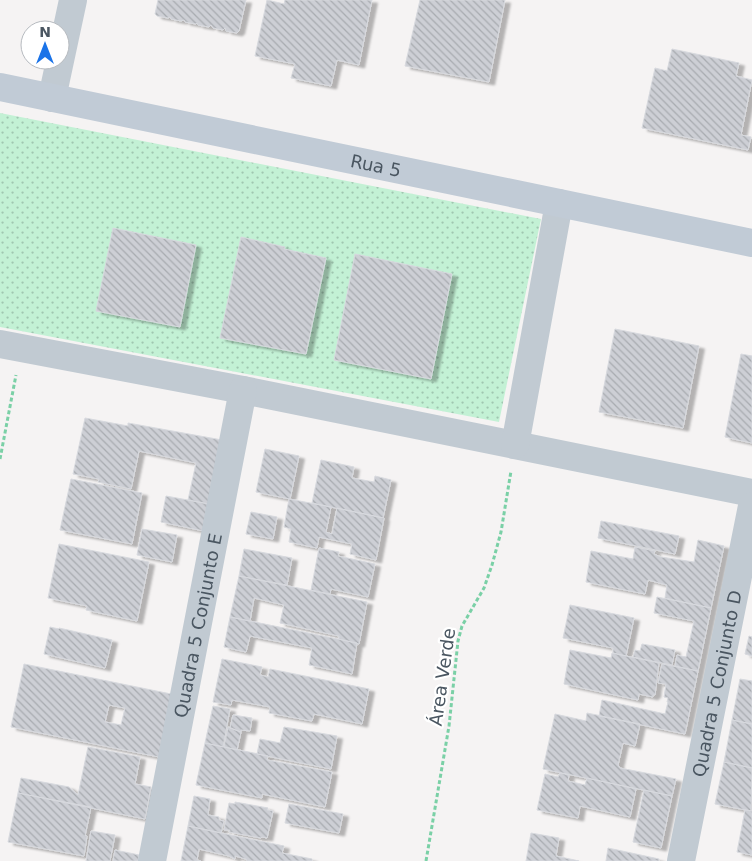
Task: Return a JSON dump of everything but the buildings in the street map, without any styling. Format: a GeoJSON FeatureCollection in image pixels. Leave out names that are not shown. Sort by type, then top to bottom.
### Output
{"type":"FeatureCollection","features":[{"type":"Feature","properties":{"kind":"street"},"geometry":{"type":"LineString","coordinates":[[52,98],[73,0]]}},
{"type":"Feature","properties":{"kind":"street","name":"Rua 5"},"geometry":{"type":"LineString","coordinates":[[0,87],[752,243]]}},
{"type":"Feature","properties":{"kind":"street"},"geometry":{"type":"LineString","coordinates":[[515,445],[559,203]]}},
{"type":"Feature","properties":{"kind":"street"},"geometry":{"type":"LineString","coordinates":[[11,346],[243,390],[752,493]]}},
{"type":"Feature","properties":{"kind":"street","name":"Quadra 5 Conjunto E"},"geometry":{"type":"LineString","coordinates":[[152,861],[243,390]]}},
{"type":"Feature","properties":{"kind":"street","name":"Quadra 5 Conjunto D"},"geometry":{"type":"LineString","coordinates":[[681,861],[752,506]]}},
{"type":"Feature","properties":{"kind":"path"},"geometry":{"type":"LineString","coordinates":[[0,460],[11,346]]}},
{"type":"Feature","properties":{"kind":"path","name":"Área Verde"},"geometry":{"type":"LineString","coordinates":[[426,861],[449,726],[458,641],[462,626],[484,588],[492,565],[508,492],[515,445]]}},
{"type":"Feature","properties":{"kind":"green space"},"geometry":{"type":"Polygon","coordinates":[[[0,113],[541,219],[499,422],[0,327],[0,113]]]}}]}
